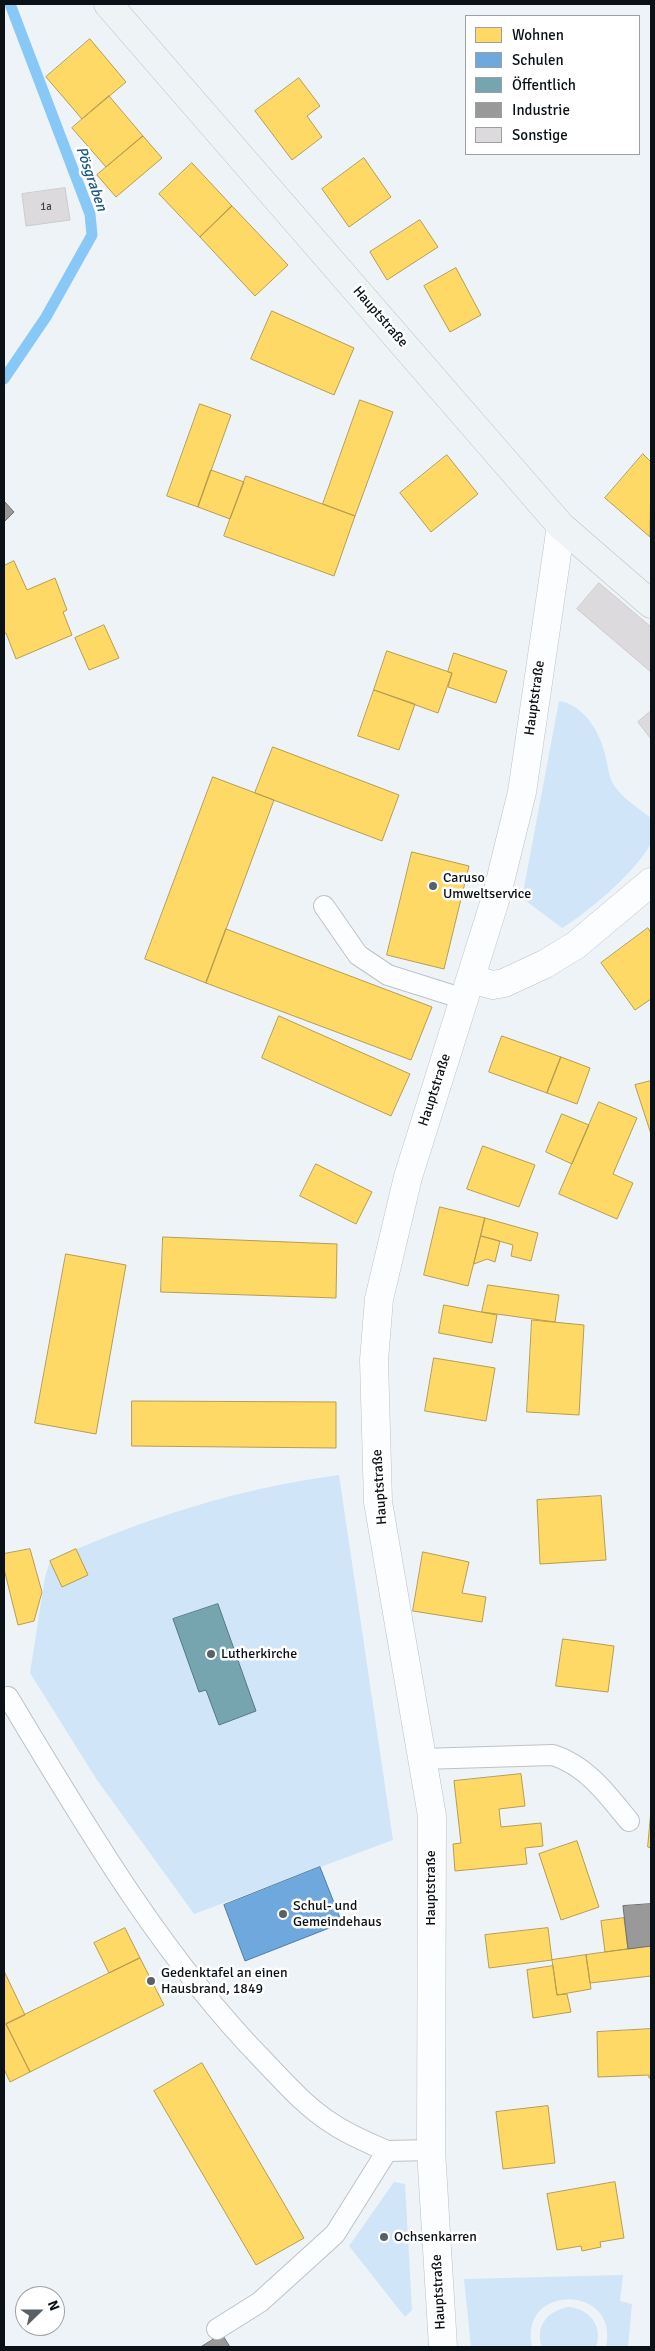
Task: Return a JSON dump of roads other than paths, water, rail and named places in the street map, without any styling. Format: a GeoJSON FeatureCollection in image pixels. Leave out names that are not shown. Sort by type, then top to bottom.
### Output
{"type":"FeatureCollection","features":[{"type":"Feature","properties":{"kind":"street","name":"Hauptstraße"},"geometry":{"type":"LineString","coordinates":[[108,4],[560,526],[522,792],[497,894],[408,1177],[379,1299],[374,1360],[378,1502],[432,1816],[431,2150],[443,2347]]}},
{"type":"Feature","properties":{"kind":"street"},"geometry":{"type":"LineString","coordinates":[[560,526],[651,604]]}},
{"type":"Feature","properties":{"kind":"street"},"geometry":{"type":"LineString","coordinates":[[468,989],[504,983],[545,964],[576,945],[651,882]]}},
{"type":"Feature","properties":{"kind":"lane"},"geometry":{"type":"LineString","coordinates":[[324,906],[358,955],[388,976],[468,989]]}},
{"type":"Feature","properties":{"kind":"lane"},"geometry":{"type":"LineString","coordinates":[[8,1697],[82,1820],[161,1936],[229,2024],[285,2082],[332,2124],[387,2151],[431,2150]]}},
{"type":"Feature","properties":{"kind":"lane"},"geometry":{"type":"LineString","coordinates":[[422,1759],[553,1754],[570,1760],[599,1784],[629,1821]]}},
{"type":"Feature","properties":{"kind":"lane"},"geometry":{"type":"LineString","coordinates":[[217,2329],[260,2302],[335,2234],[387,2151]]}},
{"type":"Feature","properties":{"kind":"waterway","name":"Pösgraben"},"geometry":{"type":"LineString","coordinates":[[4,379],[46,317],[92,235],[90,214],[10,4]]}},
{"type":"Feature","properties":{"kind":"place","name":"Caruso Umweltservice"},"geometry":{"type":"Point","coordinates":[433,886]}},
{"type":"Feature","properties":{"kind":"place","name":"Lutherkirche"},"geometry":{"type":"Point","coordinates":[211,1654]}},
{"type":"Feature","properties":{"kind":"place","name":"Schul- und Gemeindehaus"},"geometry":{"type":"Point","coordinates":[283,1914]}},
{"type":"Feature","properties":{"kind":"place","name":"Gedenktafel an einen Hausbrand, 1849"},"geometry":{"type":"Point","coordinates":[151,1981]}},
{"type":"Feature","properties":{"kind":"place","name":"Ochsenkarren"},"geometry":{"type":"Point","coordinates":[384,2237]}}]}
